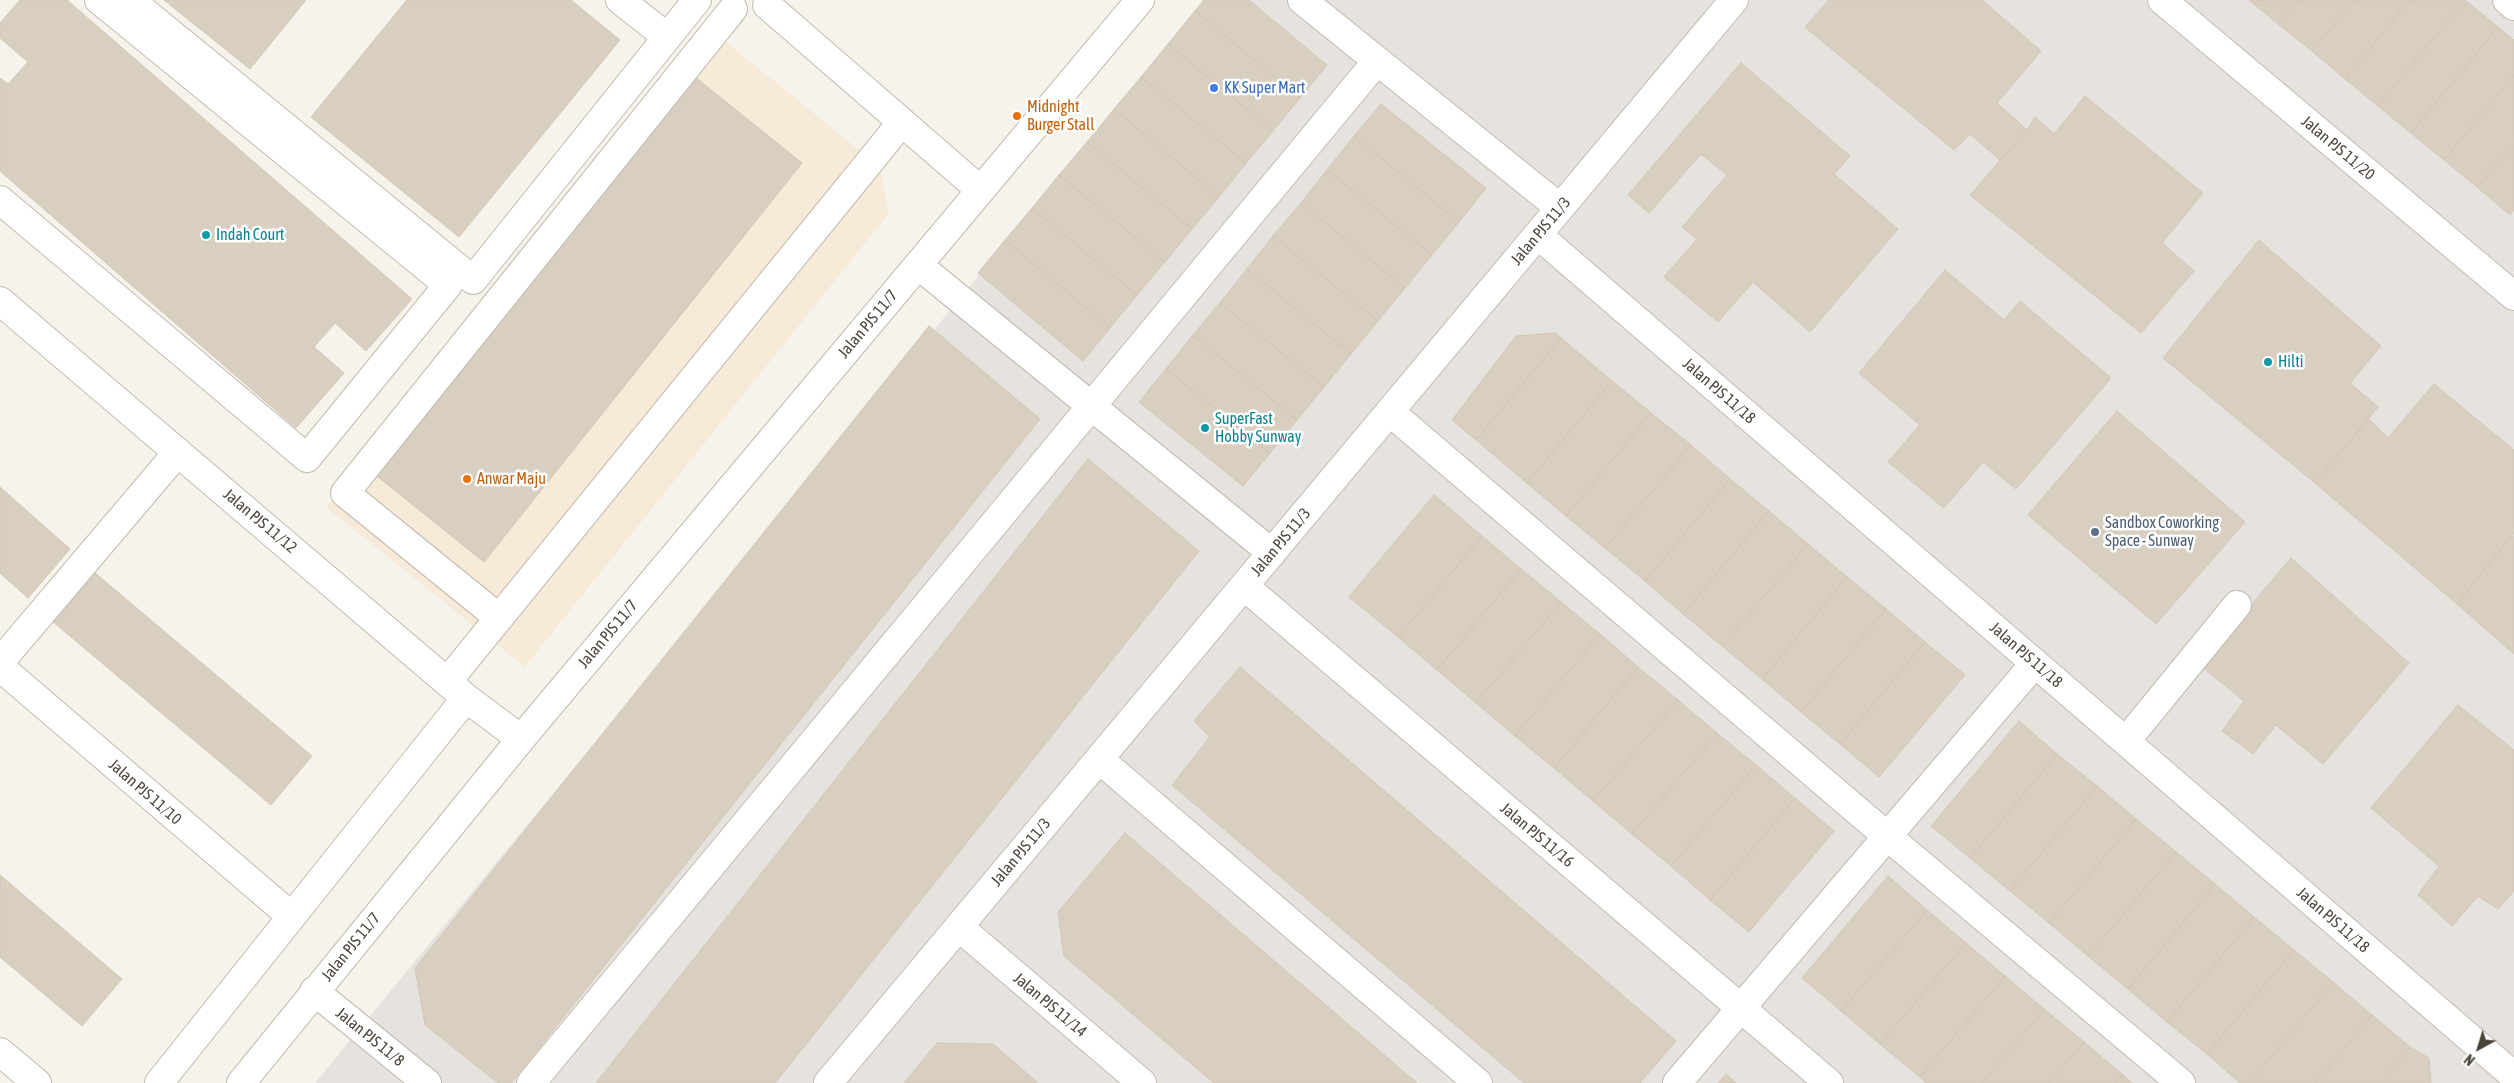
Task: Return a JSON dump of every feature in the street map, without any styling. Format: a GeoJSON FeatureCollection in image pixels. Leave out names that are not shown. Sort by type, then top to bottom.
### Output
{"type":"FeatureCollection","features":[{"type":"Feature","properties":{"kind":"street"},"geometry":{"type":"LineString","coordinates":[[0,200],[307,458],[448,285],[99,0]]}},
{"type":"Feature","properties":{"kind":"street"},"geometry":{"type":"LineString","coordinates":[[130,0],[473,280],[697,0]]}},
{"type":"Feature","properties":{"kind":"street"},"geometry":{"type":"LineString","coordinates":[[620,0],[667,37]]}},
{"type":"Feature","properties":{"kind":"street","name":"Jalan PJS 11/7"},"geometry":{"type":"LineString","coordinates":[[241,1083],[521,739],[979,189],[1140,0]]}},
{"type":"Feature","properties":{"kind":"street"},"geometry":{"type":"LineString","coordinates":[[1302,0],[1560,208]]}},
{"type":"Feature","properties":{"kind":"street","name":"Jalan PJS 11/3"},"geometry":{"type":"LineString","coordinates":[[828,1083],[1734,0]]}},
{"type":"Feature","properties":{"kind":"street","name":"Jalan PJS 11/20"},"geometry":{"type":"LineString","coordinates":[[2162,0],[2514,296]]}},
{"type":"Feature","properties":{"kind":"street"},"geometry":{"type":"LineString","coordinates":[[2507,0],[2514,6]]}},
{"type":"Feature","properties":{"kind":"street"},"geometry":{"type":"LineString","coordinates":[[499,618],[345,493],[723,4],[750,9],[770,2],[979,189]]}},
{"type":"Feature","properties":{"kind":"street"},"geometry":{"type":"LineString","coordinates":[[531,1083],[1377,62]]}},
{"type":"Feature","properties":{"kind":"street"},"geometry":{"type":"LineString","coordinates":[[159,1083],[291,916],[456,690],[499,618],[902,122]]}},
{"type":"Feature","properties":{"kind":"street","name":"Jalan PJS 11/18"},"geometry":{"type":"LineString","coordinates":[[1538,235],[2514,1076]]}},
{"type":"Feature","properties":{"kind":"street"},"geometry":{"type":"LineString","coordinates":[[918,264],[1272,553]]}},
{"type":"Feature","properties":{"kind":"street","name":"Jalan PJS 11/12"},"geometry":{"type":"LineString","coordinates":[[0,301],[456,690],[521,739]]}},
{"type":"Feature","properties":{"kind":"street"},"geometry":{"type":"LineString","coordinates":[[1390,412],[1887,836],[2181,1083]]}},
{"type":"Feature","properties":{"kind":"street"},"geometry":{"type":"LineString","coordinates":[[0,662],[178,452]]}},
{"type":"Feature","properties":{"kind":"street","name":"Jalan PJS 11/16"},"geometry":{"type":"LineString","coordinates":[[1244,586],[1830,1083]]}},
{"type":"Feature","properties":{"kind":"street"},"geometry":{"type":"LineString","coordinates":[[2126,741],[2237,606]]}},
{"type":"Feature","properties":{"kind":"street"},"geometry":{"type":"LineString","coordinates":[[1677,1083],[2035,663]]}},
{"type":"Feature","properties":{"kind":"street","name":"Jalan PJS 11/10"},"geometry":{"type":"LineString","coordinates":[[0,667],[291,916]]}},
{"type":"Feature","properties":{"kind":"street"},"geometry":{"type":"LineString","coordinates":[[1099,759],[1478,1083]]}},
{"type":"Feature","properties":{"kind":"street","name":"Jalan PJS 11/14"},"geometry":{"type":"LineString","coordinates":[[959,927],[1142,1083]]}},
{"type":"Feature","properties":{"kind":"street","name":"Jalan PJS 11/8"},"geometry":{"type":"LineString","coordinates":[[314,991],[426,1083]]}},
{"type":"Feature","properties":{"kind":"street"},"geometry":{"type":"LineString","coordinates":[[0,1052],[37,1083]]}},
{"type":"Feature","properties":{"kind":"shaded area"},"geometry":{"type":"Polygon","coordinates":[[[1205,0],[2514,0],[2514,1083],[315,1083],[1205,0]]]}},
{"type":"Feature","properties":{"kind":"shaded area"},"geometry":{"type":"Polygon","coordinates":[[[710,29],[880,167],[889,213],[525,667],[326,507],[710,29]]]}},
{"type":"Feature","properties":{"kind":"building","name":"Indah Court"},"geometry":{"type":"Polygon","coordinates":[[[20,0],[67,0],[412,299],[366,351],[335,323],[314,347],[344,373],[296,428],[0,171],[0,78],[8,84],[28,62],[0,38],[0,23],[20,0]]]}},
{"type":"Feature","properties":{"kind":"building"},"geometry":{"type":"Polygon","coordinates":[[[164,0],[306,0],[250,69],[164,0]]]}},
{"type":"Feature","properties":{"kind":"building"},"geometry":{"type":"Polygon","coordinates":[[[407,0],[571,0],[620,40],[459,237],[311,117],[407,0]]]}},
{"type":"Feature","properties":{"kind":"building"},"geometry":{"type":"Polygon","coordinates":[[[1204,0],[1249,0],[1327,65],[1300,98],[1195,11],[1204,0]]]}},
{"type":"Feature","properties":{"kind":"building"},"geometry":{"type":"Polygon","coordinates":[[[1829,0],[1982,0],[2041,51],[1997,103],[2027,130],[2000,160],[1970,134],[1954,150],[1805,27],[1829,0]]]}},
{"type":"Feature","properties":{"kind":"building"},"geometry":{"type":"Polygon","coordinates":[[[2249,0],[2298,0],[2278,24],[2249,0]]]}},
{"type":"Feature","properties":{"kind":"building"},"geometry":{"type":"Polygon","coordinates":[[[2298,0],[2354,0],[2312,51],[2278,24],[2298,0]]]}},
{"type":"Feature","properties":{"kind":"building"},"geometry":{"type":"Polygon","coordinates":[[[2354,0],[2409,0],[2345,79],[2312,51],[2354,0]]]}},
{"type":"Feature","properties":{"kind":"building"},"geometry":{"type":"Polygon","coordinates":[[[2409,0],[2465,0],[2378,106],[2345,79],[2409,0]]]}},
{"type":"Feature","properties":{"kind":"building"},"geometry":{"type":"Polygon","coordinates":[[[2465,0],[2498,27],[2411,133],[2378,106],[2465,0]]]}},
{"type":"Feature","properties":{"kind":"building"},"geometry":{"type":"Polygon","coordinates":[[[1195,11],[1300,98],[1273,131],[1168,44],[1195,11]]]}},
{"type":"Feature","properties":{"kind":"building"},"geometry":{"type":"Polygon","coordinates":[[[2498,27],[2514,40],[2514,75],[2444,160],[2411,133],[2498,27]]]}},
{"type":"Feature","properties":{"kind":"building"},"geometry":{"type":"Polygon","coordinates":[[[1168,44],[1273,131],[1246,163],[1141,77],[1168,44]]]}},
{"type":"Feature","properties":{"kind":"building"},"geometry":{"type":"Polygon","coordinates":[[[1741,63],[1850,156],[1834,174],[1898,229],[1810,332],[1753,282],[1718,322],[1664,277],[1697,239],[1682,227],[1727,175],[1701,154],[1649,213],[1628,195],[1741,63]]]}},
{"type":"Feature","properties":{"kind":"building"},"geometry":{"type":"Polygon","coordinates":[[[685,69],[802,163],[484,562],[367,468],[685,69]]]}},
{"type":"Feature","properties":{"kind":"building"},"geometry":{"type":"Polygon","coordinates":[[[2514,75],[2514,143],[2477,187],[2444,160],[2514,75]]]}},
{"type":"Feature","properties":{"kind":"building"},"geometry":{"type":"Polygon","coordinates":[[[1141,77],[1246,163],[1219,197],[1114,109],[1141,77]]]}},
{"type":"Feature","properties":{"kind":"building"},"geometry":{"type":"Polygon","coordinates":[[[2085,96],[2203,193],[2162,243],[2194,271],[2141,333],[1970,195],[2027,130],[2035,117],[2054,134],[2085,96]]]}},
{"type":"Feature","properties":{"kind":"building"},"geometry":{"type":"Polygon","coordinates":[[[1381,104],[1486,188],[1459,222],[1354,136],[1381,104]]]}},
{"type":"Feature","properties":{"kind":"building"},"geometry":{"type":"Polygon","coordinates":[[[1114,109],[1219,197],[1192,229],[1087,142],[1114,109]]]}},
{"type":"Feature","properties":{"kind":"building"},"geometry":{"type":"Polygon","coordinates":[[[1354,136],[1459,222],[1432,255],[1327,170],[1354,136]]]}},
{"type":"Feature","properties":{"kind":"building"},"geometry":{"type":"Polygon","coordinates":[[[1087,142],[1192,229],[1165,262],[1059,175],[1087,142]]]}},
{"type":"Feature","properties":{"kind":"building"},"geometry":{"type":"Polygon","coordinates":[[[2514,143],[2514,210],[2510,215],[2477,187],[2514,143]]]}},
{"type":"Feature","properties":{"kind":"building"},"geometry":{"type":"Polygon","coordinates":[[[1327,170],[1432,255],[1405,288],[1301,203],[1327,170]]]}},
{"type":"Feature","properties":{"kind":"building"},"geometry":{"type":"Polygon","coordinates":[[[1059,175],[1165,262],[1137,295],[1032,208],[1059,175]]]}},
{"type":"Feature","properties":{"kind":"building"},"geometry":{"type":"Polygon","coordinates":[[[1301,203],[1405,288],[1378,321],[1273,236],[1301,203]]]}},
{"type":"Feature","properties":{"kind":"building"},"geometry":{"type":"Polygon","coordinates":[[[1032,208],[1137,295],[1110,328],[1005,240],[1032,208]]]}},
{"type":"Feature","properties":{"kind":"building"},"geometry":{"type":"Polygon","coordinates":[[[1273,236],[1378,321],[1351,354],[1247,269],[1273,236]]]}},
{"type":"Feature","properties":{"kind":"building"},"geometry":{"type":"Polygon","coordinates":[[[1005,240],[1110,328],[1083,361],[978,273],[1005,240]]]}},
{"type":"Feature","properties":{"kind":"building","name":"Hilti"},"geometry":{"type":"Polygon","coordinates":[[[2259,240],[2381,346],[2350,383],[2378,407],[2315,483],[2163,358],[2259,240]]]}},
{"type":"Feature","properties":{"kind":"building"},"geometry":{"type":"Polygon","coordinates":[[[1247,269],[1351,354],[1324,387],[1220,303],[1247,269]]]}},
{"type":"Feature","properties":{"kind":"building"},"geometry":{"type":"Polygon","coordinates":[[[1945,270],[2004,320],[2020,301],[2111,378],[2016,489],[1983,462],[1944,508],[1888,462],[1920,425],[1859,373],[1945,270]]]}},
{"type":"Feature","properties":{"kind":"building"},"geometry":{"type":"Polygon","coordinates":[[[1220,303],[1324,387],[1297,420],[1193,335],[1220,303]]]}},
{"type":"Feature","properties":{"kind":"building"},"geometry":{"type":"Polygon","coordinates":[[[929,326],[1040,419],[511,1083],[498,1083],[425,1025],[415,968],[929,326]]]}},
{"type":"Feature","properties":{"kind":"building"},"geometry":{"type":"Polygon","coordinates":[[[1556,333],[1561,338],[1476,440],[1452,420],[1516,336],[1556,333]]]}},
{"type":"Feature","properties":{"kind":"building"},"geometry":{"type":"Polygon","coordinates":[[[1193,335],[1297,420],[1270,453],[1166,369],[1193,335]]]}},
{"type":"Feature","properties":{"kind":"building"},"geometry":{"type":"Polygon","coordinates":[[[1561,338],[1612,381],[1527,483],[1476,440],[1561,338]]]}},
{"type":"Feature","properties":{"kind":"building","name":"SuperFast Hobby Sunway"},"geometry":{"type":"Polygon","coordinates":[[[1166,369],[1270,453],[1243,486],[1139,402],[1166,369]]]}},
{"type":"Feature","properties":{"kind":"building"},"geometry":{"type":"Polygon","coordinates":[[[1612,381],[1651,413],[1566,516],[1527,483],[1612,381]]]}},
{"type":"Feature","properties":{"kind":"building"},"geometry":{"type":"Polygon","coordinates":[[[2434,384],[2514,450],[2514,533],[2457,604],[2315,483],[2369,419],[2388,438],[2434,384]]]}},
{"type":"Feature","properties":{"kind":"building"},"geometry":{"type":"Polygon","coordinates":[[[2117,411],[2245,522],[2156,624],[2028,515],[2117,411]]]}},
{"type":"Feature","properties":{"kind":"building"},"geometry":{"type":"Polygon","coordinates":[[[1651,413],[1691,445],[1605,548],[1566,516],[1651,413]]]}},
{"type":"Feature","properties":{"kind":"building"},"geometry":{"type":"Polygon","coordinates":[[[1691,445],[1730,479],[1645,581],[1605,548],[1691,445]]]}},
{"type":"Feature","properties":{"kind":"building"},"geometry":{"type":"Polygon","coordinates":[[[1088,459],[1199,551],[775,1083],[596,1083],[1088,459]]]}},
{"type":"Feature","properties":{"kind":"building"},"geometry":{"type":"Polygon","coordinates":[[[1730,479],[1769,511],[1683,614],[1645,581],[1730,479]]]}},
{"type":"Feature","properties":{"kind":"building"},"geometry":{"type":"Polygon","coordinates":[[[0,487],[70,549],[28,598],[0,573],[0,487]]]}},
{"type":"Feature","properties":{"kind":"building"},"geometry":{"type":"Polygon","coordinates":[[[1434,495],[1482,536],[1398,637],[1349,597],[1434,495]]]}},
{"type":"Feature","properties":{"kind":"building"},"geometry":{"type":"Polygon","coordinates":[[[1769,511],[1808,544],[1722,646],[1683,614],[1769,511]]]}},
{"type":"Feature","properties":{"kind":"building"},"geometry":{"type":"Polygon","coordinates":[[[2512,535],[2514,537],[2514,654],[2457,604],[2512,535]]]}},
{"type":"Feature","properties":{"kind":"building"},"geometry":{"type":"Polygon","coordinates":[[[1482,536],[1521,569],[1437,670],[1398,637],[1482,536]]]}},
{"type":"Feature","properties":{"kind":"building"},"geometry":{"type":"Polygon","coordinates":[[[1808,544],[1847,577],[1762,679],[1722,646],[1808,544]]]}},
{"type":"Feature","properties":{"kind":"building"},"geometry":{"type":"Polygon","coordinates":[[[2291,558],[2409,663],[2323,764],[2276,725],[2253,754],[2222,731],[2244,701],[2200,665],[2291,558]]]}},
{"type":"Feature","properties":{"kind":"building"},"geometry":{"type":"Polygon","coordinates":[[[1521,569],[1561,602],[1476,703],[1437,670],[1521,569]]]}},
{"type":"Feature","properties":{"kind":"building"},"geometry":{"type":"Polygon","coordinates":[[[94,572],[312,756],[271,805],[52,621],[94,572]]]}},
{"type":"Feature","properties":{"kind":"building"},"geometry":{"type":"Polygon","coordinates":[[[1847,577],[1886,609],[1801,712],[1762,679],[1847,577]]]}},
{"type":"Feature","properties":{"kind":"building"},"geometry":{"type":"Polygon","coordinates":[[[1561,602],[1600,634],[1515,736],[1476,703],[1561,602]]]}},
{"type":"Feature","properties":{"kind":"building"},"geometry":{"type":"Polygon","coordinates":[[[1886,609],[1925,642],[1840,744],[1801,712],[1886,609]]]}},
{"type":"Feature","properties":{"kind":"building"},"geometry":{"type":"Polygon","coordinates":[[[1600,634],[1638,667],[1554,768],[1515,736],[1600,634]]]}},
{"type":"Feature","properties":{"kind":"building"},"geometry":{"type":"Polygon","coordinates":[[[1925,642],[1965,675],[1879,777],[1840,744],[1925,642]]]}},
{"type":"Feature","properties":{"kind":"building"},"geometry":{"type":"Polygon","coordinates":[[[1240,667],[1676,1041],[1640,1083],[1524,1083],[1172,785],[1210,737],[1194,721],[1240,667]]]}},
{"type":"Feature","properties":{"kind":"building"},"geometry":{"type":"Polygon","coordinates":[[[1638,667],[1678,700],[1593,801],[1554,768],[1638,667]]]}},
{"type":"Feature","properties":{"kind":"building"},"geometry":{"type":"Polygon","coordinates":[[[1678,700],[1717,733],[1632,834],[1593,801],[1678,700]]]}},
{"type":"Feature","properties":{"kind":"building"},"geometry":{"type":"Polygon","coordinates":[[[2458,705],[2514,750],[2514,891],[2498,909],[2478,896],[2452,926],[2418,895],[2439,866],[2371,808],[2458,705]]]}},
{"type":"Feature","properties":{"kind":"building"},"geometry":{"type":"Polygon","coordinates":[[[2019,721],[2057,754],[1970,858],[1931,826],[2019,721]]]}},
{"type":"Feature","properties":{"kind":"building"},"geometry":{"type":"Polygon","coordinates":[[[1717,733],[1756,765],[1671,866],[1632,834],[1717,733]]]}},
{"type":"Feature","properties":{"kind":"building"},"geometry":{"type":"Polygon","coordinates":[[[2057,754],[2097,786],[2010,891],[1970,858],[2057,754]]]}},
{"type":"Feature","properties":{"kind":"building"},"geometry":{"type":"Polygon","coordinates":[[[1756,765],[1795,798],[1710,900],[1671,866],[1756,765]]]}},
{"type":"Feature","properties":{"kind":"building"},"geometry":{"type":"Polygon","coordinates":[[[2097,786],[2136,819],[2049,923],[2010,891],[2097,786]]]}},
{"type":"Feature","properties":{"kind":"building"},"geometry":{"type":"Polygon","coordinates":[[[1795,798],[1834,831],[1749,932],[1710,900],[1795,798]]]}},
{"type":"Feature","properties":{"kind":"building"},"geometry":{"type":"Polygon","coordinates":[[[2136,819],[2176,852],[2088,956],[2049,923],[2136,819]]]}},
{"type":"Feature","properties":{"kind":"building"},"geometry":{"type":"Polygon","coordinates":[[[1125,833],[1417,1083],[1214,1083],[1064,956],[1058,912],[1125,833]]]}},
{"type":"Feature","properties":{"kind":"building"},"geometry":{"type":"Polygon","coordinates":[[[2176,852],[2215,884],[2128,989],[2088,956],[2176,852]]]}},
{"type":"Feature","properties":{"kind":"building"},"geometry":{"type":"Polygon","coordinates":[[[0,875],[122,979],[82,1026],[0,957],[0,875]]]}},
{"type":"Feature","properties":{"kind":"building"},"geometry":{"type":"Polygon","coordinates":[[[1888,876],[1927,910],[1841,1011],[1802,978],[1888,876]]]}},
{"type":"Feature","properties":{"kind":"building"},"geometry":{"type":"Polygon","coordinates":[[[2215,884],[2254,917],[2167,1022],[2128,989],[2215,884]]]}},
{"type":"Feature","properties":{"kind":"building"},"geometry":{"type":"Polygon","coordinates":[[[1927,910],[1966,943],[1880,1044],[1841,1011],[1927,910]]]}},
{"type":"Feature","properties":{"kind":"building"},"geometry":{"type":"Polygon","coordinates":[[[2254,917],[2294,950],[2207,1054],[2167,1022],[2254,917]]]}},
{"type":"Feature","properties":{"kind":"building"},"geometry":{"type":"Polygon","coordinates":[[[1966,943],[2005,976],[1920,1077],[1880,1044],[1966,943]]]}},
{"type":"Feature","properties":{"kind":"building"},"geometry":{"type":"Polygon","coordinates":[[[2294,950],[2333,982],[2249,1083],[2240,1083],[2207,1054],[2294,950]]]}},
{"type":"Feature","properties":{"kind":"building"},"geometry":{"type":"Polygon","coordinates":[[[2005,976],[2044,1009],[1982,1083],[1926,1083],[1920,1077],[2005,976]]]}},
{"type":"Feature","properties":{"kind":"building"},"geometry":{"type":"Polygon","coordinates":[[[2333,982],[2372,1015],[2316,1083],[2249,1083],[2333,982]]]}},
{"type":"Feature","properties":{"kind":"building"},"geometry":{"type":"Polygon","coordinates":[[[2044,1009],[2084,1042],[2049,1083],[1982,1083],[2044,1009]]]}},
{"type":"Feature","properties":{"kind":"building"},"geometry":{"type":"Polygon","coordinates":[[[2372,1015],[2410,1047],[2380,1083],[2316,1083],[2372,1015]]]}},
{"type":"Feature","properties":{"kind":"building"},"geometry":{"type":"Polygon","coordinates":[[[2084,1042],[2123,1075],[2116,1083],[2049,1083],[2084,1042]]]}},
{"type":"Feature","properties":{"kind":"building"},"geometry":{"type":"Polygon","coordinates":[[[937,1043],[993,1044],[1038,1083],[904,1083],[937,1043]]]}},
{"type":"Feature","properties":{"kind":"building"},"geometry":{"type":"Polygon","coordinates":[[[2410,1047],[2429,1058],[2431,1083],[2380,1083],[2410,1047]]]}},
{"type":"Feature","properties":{"kind":"building"},"geometry":{"type":"Polygon","coordinates":[[[1726,1074],[1736,1083],[1718,1083],[1726,1074]]]}},
{"type":"Feature","properties":{"kind":"building"},"geometry":{"type":"Polygon","coordinates":[[[2123,1075],[2132,1083],[2116,1083],[2123,1075]]]}},
{"type":"Feature","properties":{"kind":"place","name":"KK Super Mart"},"geometry":{"type":"Point","coordinates":[1214,88]}},
{"type":"Feature","properties":{"kind":"place","name":"Midnight Burger Stall"},"geometry":{"type":"Point","coordinates":[1017,116]}},
{"type":"Feature","properties":{"kind":"place","name":"Indah Court"},"geometry":{"type":"Point","coordinates":[206,235]}},
{"type":"Feature","properties":{"kind":"place","name":"Hilti"},"geometry":{"type":"Point","coordinates":[2268,362]}},
{"type":"Feature","properties":{"kind":"place","name":"SuperFast Hobby Sunway"},"geometry":{"type":"Point","coordinates":[1205,428]}},
{"type":"Feature","properties":{"kind":"place","name":"Anwar Maju"},"geometry":{"type":"Point","coordinates":[467,479]}},
{"type":"Feature","properties":{"kind":"place","name":"Sandbox Coworking Space - Sunway"},"geometry":{"type":"Point","coordinates":[2095,532]}}]}
